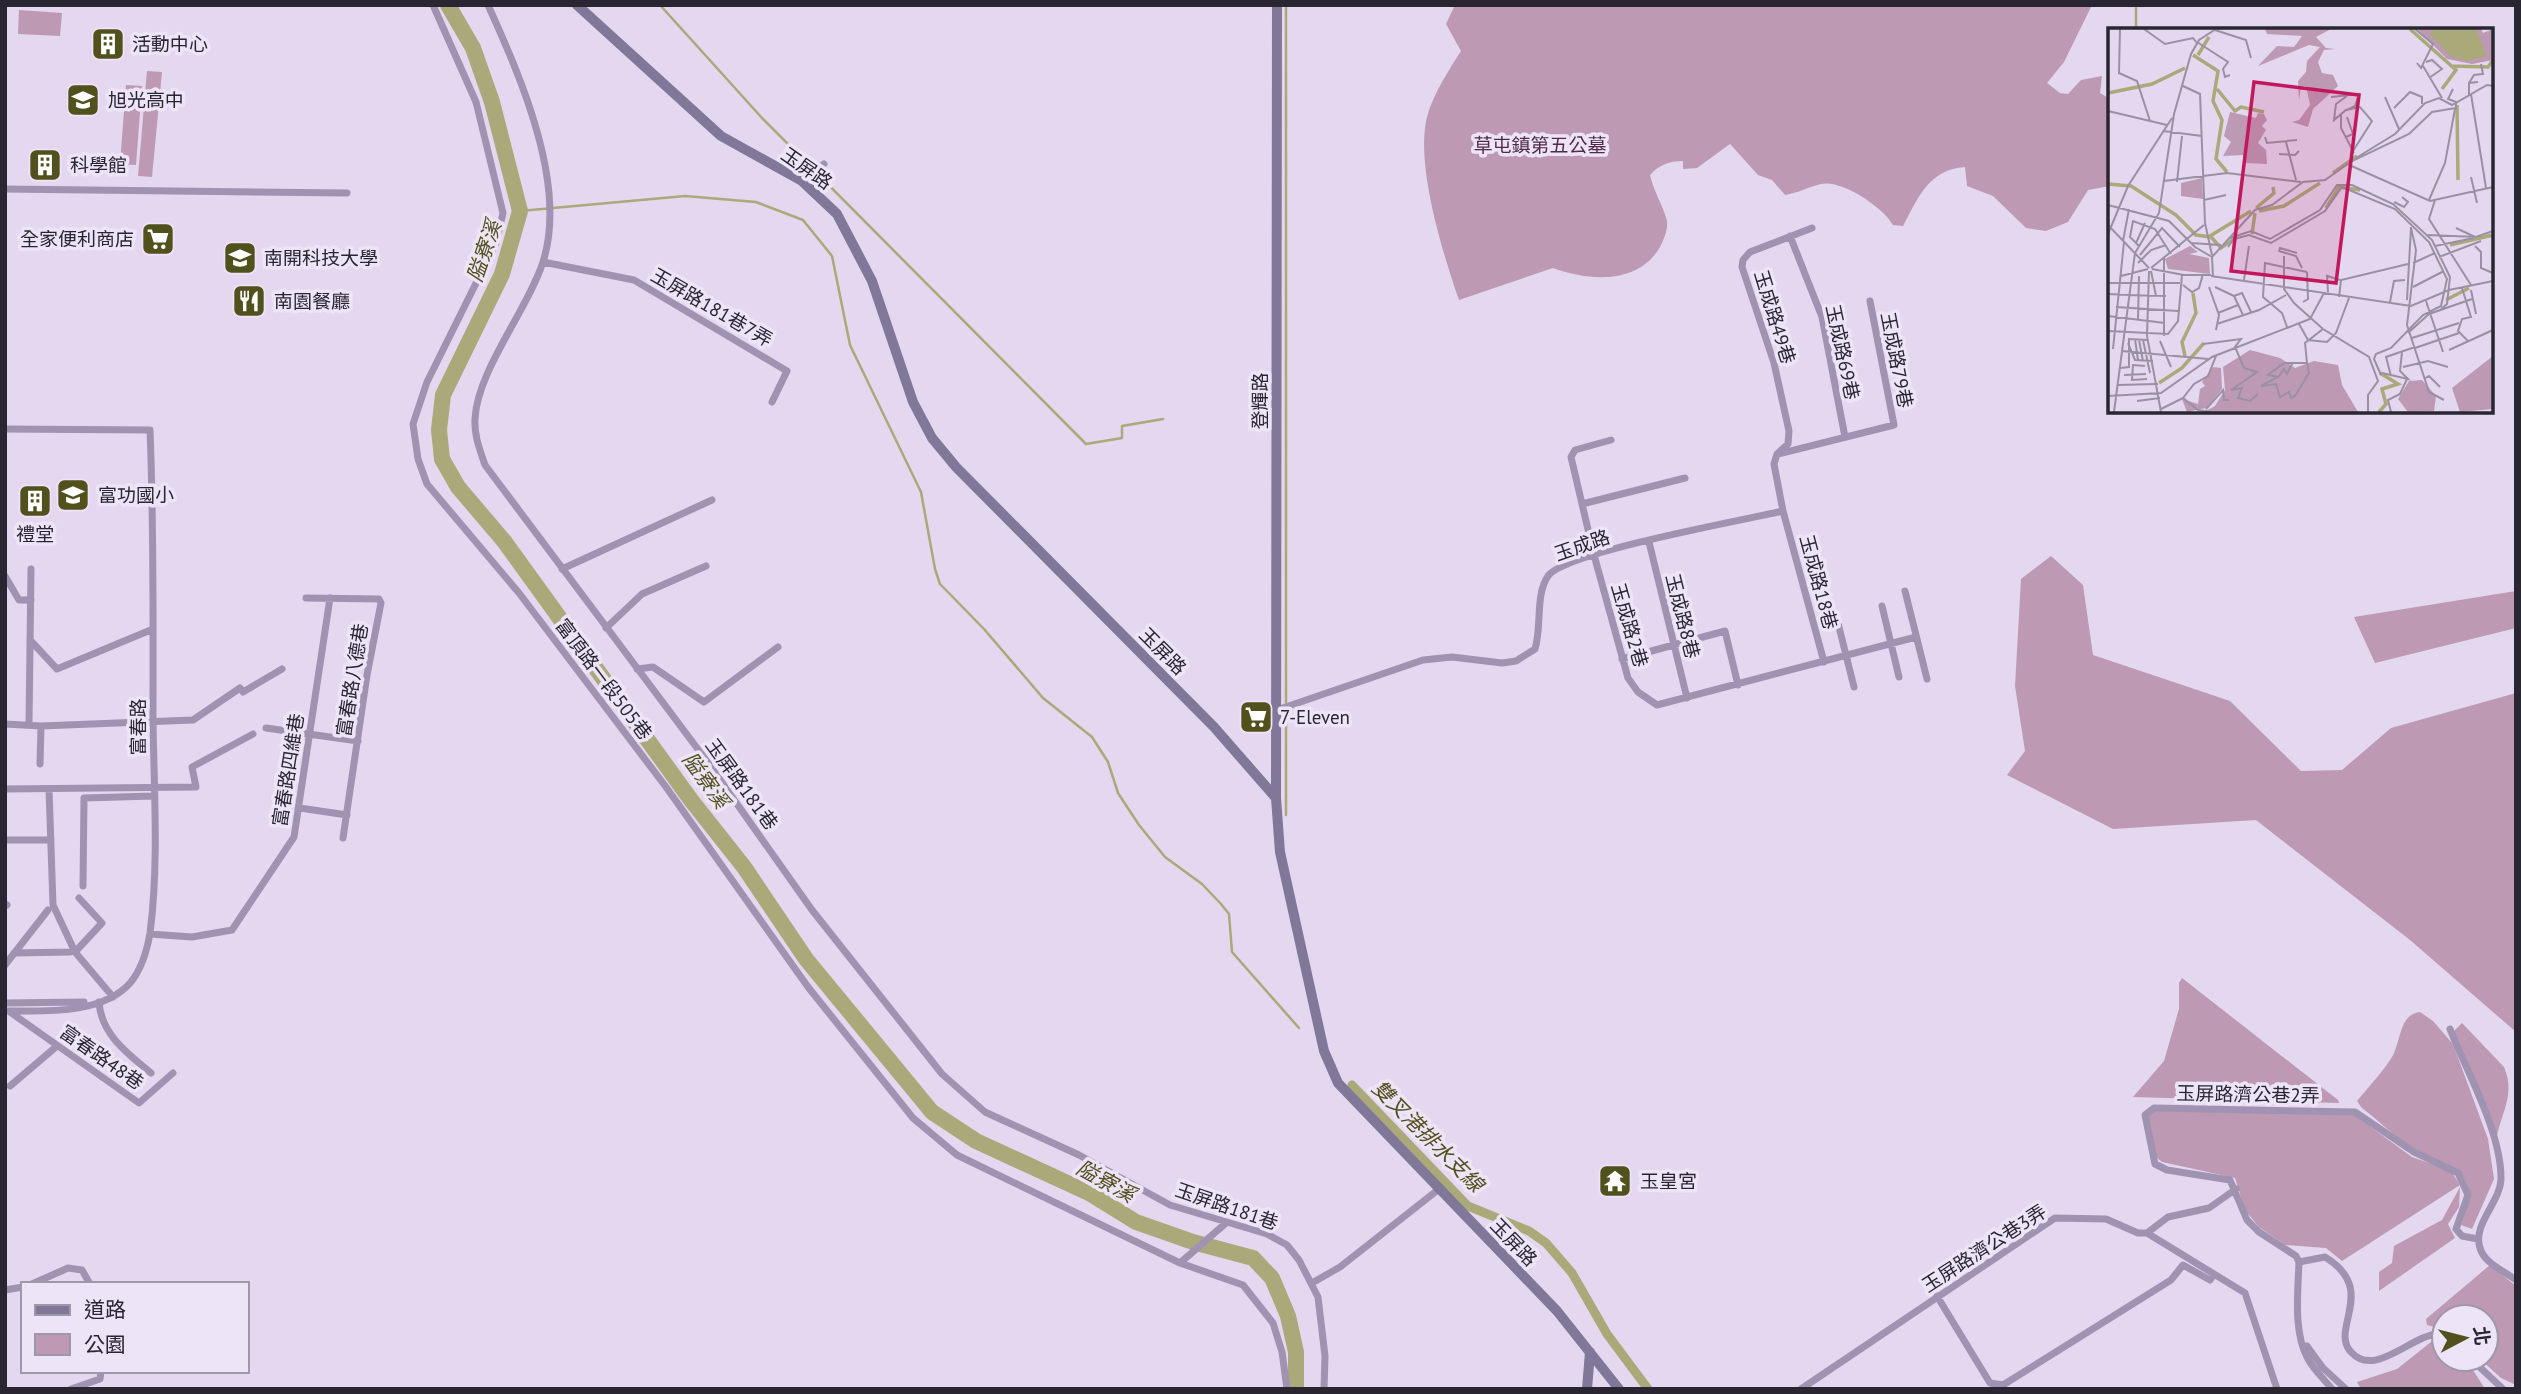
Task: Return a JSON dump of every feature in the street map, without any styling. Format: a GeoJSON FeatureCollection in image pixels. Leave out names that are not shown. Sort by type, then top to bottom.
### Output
{"type":"FeatureCollection","features":[{"type":"Feature","properties":{"kind":"street","name":"富頂路一段505巷"},"geometry":{"type":"LineString","coordinates":[[433,5],[476,102],[503,213],[496,243],[428,382],[413,424],[418,459],[427,484],[519,593],[666,787],[808,987],[913,1118],[957,1155],[1183,1261],[1201,1272],[1235,1279],[1256,1298],[1273,1322],[1282,1352],[1287,1389]]}},
{"type":"Feature","properties":{"kind":"street","name":"玉屏路181巷"},"geometry":{"type":"LineString","coordinates":[[488,5],[525,91],[540,141],[550,218],[543,262],[477,405],[477,441],[493,478],[638,669],[812,910],[924,1055],[985,1112],[1079,1155],[1170,1205],[1225,1225],[1267,1234],[1287,1245],[1312,1283],[1322,1314],[1324,1389]]}},
{"type":"Feature","properties":{"kind":"street","name":"玉屏路"},"geometry":{"type":"LineString","coordinates":[[577,5],[722,136],[802,181],[836,214],[854,243],[872,281],[913,402],[932,438],[956,467],[1214,727],[1276,798],[1280,852],[1324,1051],[1338,1083],[1557,1311],[1619,1389]]}},
{"type":"Feature","properties":{"kind":"street","name":"登輝路"},"geometry":{"type":"LineString","coordinates":[[1276,798],[1278,5]]}},
{"type":"Feature","properties":{"kind":"street"},"geometry":{"type":"LineString","coordinates":[[802,181],[821,166]]}},
{"type":"Feature","properties":{"kind":"street"},"geometry":{"type":"LineString","coordinates":[[5,189],[347,193]]}},
{"type":"Feature","properties":{"kind":"street","name":"玉成路49巷"},"geometry":{"type":"LineString","coordinates":[[1777,454],[1788,444],[1789,431],[1774,363],[1743,260],[1750,252],[1812,228]]}},
{"type":"Feature","properties":{"kind":"street","name":"玉成路69巷"},"geometry":{"type":"LineString","coordinates":[[1790,236],[1822,317],[1845,437]]}},
{"type":"Feature","properties":{"kind":"street","name":"玉屏路181巷7弄"},"geometry":{"type":"LineString","coordinates":[[543,262],[634,280],[765,357],[787,371],[772,402]]}},
{"type":"Feature","properties":{"kind":"street","name":"玉成路79巷"},"geometry":{"type":"LineString","coordinates":[[1845,437],[1895,425],[1870,300]]}},
{"type":"Feature","properties":{"kind":"street","name":"富春路"},"geometry":{"type":"LineString","coordinates":[[5,429],[150,430],[154,792],[150,934],[141,968],[129,984],[113,997],[99,1002],[71,1009],[7,1009]]}},
{"type":"Feature","properties":{"kind":"street"},"geometry":{"type":"LineString","coordinates":[[1783,511],[1774,464],[1777,454],[1845,437]]}},
{"type":"Feature","properties":{"kind":"street","name":"玉成路2巷"},"geometry":{"type":"LineString","coordinates":[[1611,440],[1575,450],[1571,457],[1622,659],[1628,678],[1638,692],[1657,705],[1687,698]]}},
{"type":"Feature","properties":{"kind":"street"},"geometry":{"type":"LineString","coordinates":[[1582,504],[1685,478]]}},
{"type":"Feature","properties":{"kind":"street"},"geometry":{"type":"LineString","coordinates":[[562,569],[712,500]]}},
{"type":"Feature","properties":{"kind":"street","name":"玉成路"},"geometry":{"type":"LineString","coordinates":[[1278,710],[1423,660],[1452,657],[1502,663],[1526,656],[1535,649],[1539,637],[1543,584],[1550,573],[1594,555],[1783,511]]}},
{"type":"Feature","properties":{"kind":"street","name":"玉成路18巷"},"geometry":{"type":"LineString","coordinates":[[1783,511],[1824,662]]}},
{"type":"Feature","properties":{"kind":"street","name":"玉成路8巷"},"geometry":{"type":"LineString","coordinates":[[1649,542],[1687,698]]}},
{"type":"Feature","properties":{"kind":"street"},"geometry":{"type":"LineString","coordinates":[[606,628],[642,594],[706,566]]}},
{"type":"Feature","properties":{"kind":"street"},"geometry":{"type":"LineString","coordinates":[[29,723],[31,569]]}},
{"type":"Feature","properties":{"kind":"street"},"geometry":{"type":"LineString","coordinates":[[5,576],[19,600],[31,600]]}},
{"type":"Feature","properties":{"kind":"street"},"geometry":{"type":"LineString","coordinates":[[1905,591],[1927,679]]}},
{"type":"Feature","properties":{"kind":"street","name":"富春路八德巷"},"geometry":{"type":"LineString","coordinates":[[306,598],[379,599],[381,603],[344,838]]}},
{"type":"Feature","properties":{"kind":"street","name":"富春路四維巷"},"geometry":{"type":"LineString","coordinates":[[150,934],[192,937],[232,930],[293,836],[300,808],[330,598]]}},
{"type":"Feature","properties":{"kind":"street"},"geometry":{"type":"LineString","coordinates":[[1882,606],[1899,677]]}},
{"type":"Feature","properties":{"kind":"street"},"geometry":{"type":"LineString","coordinates":[[1836,615],[1854,687]]}},
{"type":"Feature","properties":{"kind":"street"},"geometry":{"type":"LineString","coordinates":[[30,640],[57,668],[153,629]]}},
{"type":"Feature","properties":{"kind":"street"},"geometry":{"type":"LineString","coordinates":[[1622,659],[1725,631],[1738,685]]}},
{"type":"Feature","properties":{"kind":"street"},"geometry":{"type":"LineString","coordinates":[[1687,698],[1916,637]]}},
{"type":"Feature","properties":{"kind":"street"},"geometry":{"type":"LineString","coordinates":[[638,669],[653,667],[704,702],[778,647]]}},
{"type":"Feature","properties":{"kind":"street"},"geometry":{"type":"LineString","coordinates":[[5,724],[29,723],[41,726],[192,720],[240,688],[243,692],[282,668]]}},
{"type":"Feature","properties":{"kind":"street"},"geometry":{"type":"LineString","coordinates":[[40,764],[41,726]]}},
{"type":"Feature","properties":{"kind":"street"},"geometry":{"type":"LineString","coordinates":[[266,728],[358,741]]}},
{"type":"Feature","properties":{"kind":"street"},"geometry":{"type":"LineString","coordinates":[[83,886],[84,798],[196,787],[192,767],[253,734]]}},
{"type":"Feature","properties":{"kind":"street"},"geometry":{"type":"LineString","coordinates":[[5,789],[154,792]]}},
{"type":"Feature","properties":{"kind":"street"},"geometry":{"type":"LineString","coordinates":[[49,789],[52,905],[72,952],[113,997]]}},
{"type":"Feature","properties":{"kind":"street"},"geometry":{"type":"LineString","coordinates":[[300,808],[347,815]]}},
{"type":"Feature","properties":{"kind":"street"},"geometry":{"type":"LineString","coordinates":[[5,840],[51,840]]}},
{"type":"Feature","properties":{"kind":"street"},"geometry":{"type":"LineString","coordinates":[[14,953],[72,952],[102,923],[79,898]]}},
{"type":"Feature","properties":{"kind":"street"},"geometry":{"type":"LineString","coordinates":[[5,965],[48,910]]}},
{"type":"Feature","properties":{"kind":"street"},"geometry":{"type":"LineString","coordinates":[[99,1002],[100,1015],[110,1037],[151,1073]]}},
{"type":"Feature","properties":{"kind":"street","name":"富春路48巷"},"geometry":{"type":"LineString","coordinates":[[7,1009],[139,1103],[173,1073]]}},
{"type":"Feature","properties":{"kind":"street"},"geometry":{"type":"LineString","coordinates":[[2450,1029],[2494,1138],[2501,1174],[2498,1196],[2485,1218],[2478,1239],[2485,1258],[2516,1280]]}},
{"type":"Feature","properties":{"kind":"street"},"geometry":{"type":"LineString","coordinates":[[10,1086],[57,1045]]}},
{"type":"Feature","properties":{"kind":"street","name":"玉屏路濟公巷2弄"},"geometry":{"type":"LineString","coordinates":[[2236,1189],[2230,1180],[2167,1170],[2155,1164],[2148,1142],[2145,1115],[2154,1108],[2355,1112],[2414,1152],[2458,1173],[2468,1195],[2456,1229],[2462,1236],[2478,1239]]}},
{"type":"Feature","properties":{"kind":"street"},"geometry":{"type":"LineString","coordinates":[[1312,1283],[1340,1267],[1438,1189]]}},
{"type":"Feature","properties":{"kind":"street"},"geometry":{"type":"LineString","coordinates":[[2147,1233],[2168,1217],[2209,1208],[2236,1189],[2247,1220],[2259,1232],[2296,1256],[2299,1262],[2300,1331],[2308,1359],[2332,1389]]}},
{"type":"Feature","properties":{"kind":"street","name":"玉屏路濟公巷3弄"},"geometry":{"type":"LineString","coordinates":[[1801,1389],[2055,1218],[2106,1219],[2138,1233],[2147,1233],[2245,1293],[2277,1389]]}},
{"type":"Feature","properties":{"kind":"street"},"geometry":{"type":"LineString","coordinates":[[1183,1261],[1225,1225]]}},
{"type":"Feature","properties":{"kind":"street"},"geometry":{"type":"LineString","coordinates":[[2299,1262],[2325,1257],[2341,1269],[2352,1292],[2353,1306],[2344,1334],[2351,1352],[2360,1358],[2384,1359],[2423,1335],[2430,1335]]}},
{"type":"Feature","properties":{"kind":"street"},"geometry":{"type":"LineString","coordinates":[[1937,1296],[1990,1383],[2003,1385],[2171,1280],[2183,1265],[2210,1280],[2214,1274]]}},
{"type":"Feature","properties":{"kind":"street"},"geometry":{"type":"LineString","coordinates":[[38,1282],[73,1267],[82,1270],[89,1282]]}},
{"type":"Feature","properties":{"kind":"street"},"geometry":{"type":"LineString","coordinates":[[2300,1331],[2310,1353],[2346,1389]]}},
{"type":"Feature","properties":{"kind":"street"},"geometry":{"type":"LineString","coordinates":[[1587,1389],[1590,1352]]}},
{"type":"Feature","properties":{"kind":"street"},"geometry":{"type":"LineString","coordinates":[[71,1389],[100,1378],[101,1373]]}},
{"type":"Feature","properties":{"kind":"street"},"geometry":{"type":"LineString","coordinates":[[2486,1373],[2503,1389]]}},
{"type":"Feature","properties":{"kind":"green space","name":"草屯鎮第五公墓"},"geometry":{"type":"Polygon","coordinates":[[[1455,5],[2092,5],[2064,62],[2047,83],[2060,93],[2068,94],[2081,80],[2102,76],[2100,93],[2108,98],[2108,186],[2088,190],[2068,222],[2046,231],[2026,228],[1993,196],[1967,186],[1965,167],[1953,169],[1942,173],[1926,187],[1903,226],[1893,225],[1871,203],[1839,186],[1821,184],[1785,195],[1772,180],[1758,175],[1730,144],[1697,168],[1683,169],[1683,161],[1673,162],[1661,166],[1650,175],[1666,216],[1667,228],[1660,247],[1651,259],[1639,268],[1612,277],[1597,277],[1553,268],[1459,300],[1432,209],[1425,159],[1427,117],[1442,82],[1461,51],[1446,24],[1455,5]]]}},
{"type":"Feature","properties":{"kind":"green space"},"geometry":{"type":"Polygon","coordinates":[[[19,10],[62,13],[60,36],[18,34],[19,10]]]}},
{"type":"Feature","properties":{"kind":"green space"},"geometry":{"type":"Polygon","coordinates":[[[147,71],[162,72],[152,177],[138,176],[147,71]]]}},
{"type":"Feature","properties":{"kind":"green space"},"geometry":{"type":"Polygon","coordinates":[[[126,85],[142,86],[136,165],[120,164],[126,85]]]}},
{"type":"Feature","properties":{"kind":"green space"},"geometry":{"type":"Polygon","coordinates":[[[2051,556],[2083,585],[2093,655],[2230,701],[2301,771],[2342,770],[2391,728],[2516,693],[2516,1032],[2410,940],[2256,820],[2113,829],[2007,775],[2025,751],[2015,686],[2021,579],[2051,556]]]}},
{"type":"Feature","properties":{"kind":"green space"},"geometry":{"type":"Polygon","coordinates":[[[2516,591],[2516,628],[2375,663],[2354,617],[2516,591]]]}},
{"type":"Feature","properties":{"kind":"green space"},"geometry":{"type":"Polygon","coordinates":[[[2182,978],[2339,1103],[2133,1097],[2164,1061],[2179,1009],[2179,983],[2182,978]]]}},
{"type":"Feature","properties":{"kind":"green space"},"geometry":{"type":"Polygon","coordinates":[[[2420,1012],[2433,1021],[2453,1044],[2488,1139],[2494,1179],[2472,1229],[2461,1225],[2468,1192],[2466,1182],[2460,1174],[2401,1139],[2357,1101],[2392,1057],[2404,1023],[2413,1014],[2420,1012]]]}},
{"type":"Feature","properties":{"kind":"green space"},"geometry":{"type":"Polygon","coordinates":[[[2462,1023],[2504,1067],[2507,1077],[2508,1095],[2496,1140],[2454,1031],[2462,1023]]]}},
{"type":"Feature","properties":{"kind":"green space"},"geometry":{"type":"Polygon","coordinates":[[[2152,1110],[2353,1114],[2412,1157],[2451,1171],[2460,1185],[2342,1261],[2326,1248],[2285,1245],[2259,1227],[2245,1210],[2235,1178],[2162,1162],[2156,1157],[2147,1118],[2152,1110]]]}},
{"type":"Feature","properties":{"kind":"green space"},"geometry":{"type":"Polygon","coordinates":[[[2460,1187],[2459,1207],[2448,1224],[2455,1238],[2379,1291],[2379,1272],[2392,1263],[2394,1246],[2442,1220],[2460,1187]]]}},
{"type":"Feature","properties":{"kind":"green space"},"geometry":{"type":"Polygon","coordinates":[[[2490,1265],[2516,1286],[2516,1385],[2495,1373],[2500,1373],[2500,1303],[2445,1303],[2490,1265]]]}},
{"type":"Feature","properties":{"kind":"green space"},"geometry":{"type":"Polygon","coordinates":[[[2430,1343],[2430,1373],[2475,1373],[2485,1389],[2361,1389],[2357,1382],[2397,1369],[2430,1343]]]}},
{"type":"Feature","properties":{"kind":"waterway","name":"隘寮溪"},"geometry":{"type":"LineString","coordinates":[[448,5],[473,48],[492,102],[520,211],[502,274],[443,395],[439,430],[442,459],[458,487],[504,541],[691,800],[744,867],[806,959],[932,1112],[976,1141],[1089,1193],[1136,1222],[1193,1242],[1253,1258],[1272,1278],[1288,1316],[1296,1352],[1296,1389]]}},
{"type":"Feature","properties":{"kind":"waterway"},"geometry":{"type":"LineString","coordinates":[[660,5],[762,118],[1086,444],[1122,438],[1122,426],[1163,419]]}},
{"type":"Feature","properties":{"kind":"waterway"},"geometry":{"type":"LineString","coordinates":[[1286,5],[1286,815]]}},
{"type":"Feature","properties":{"kind":"waterway"},"geometry":{"type":"LineString","coordinates":[[2136,5],[2136,28]]}},
{"type":"Feature","properties":{"kind":"waterway"},"geometry":{"type":"LineString","coordinates":[[520,211],[685,196],[756,202],[803,220],[832,256],[850,345],[921,492],[940,584],[984,629],[1043,698],[1092,737],[1108,762],[1118,793],[1139,825],[1165,857],[1202,884],[1229,914],[1232,952],[1299,1028]]}},
{"type":"Feature","properties":{"kind":"waterway","name":"雙叉港排水支線"},"geometry":{"type":"LineString","coordinates":[[1352,1085],[1468,1206],[1529,1231],[1546,1243],[1572,1273],[1607,1334],[1648,1389]]}},
{"type":"Feature","properties":{"kind":"place","name":"活動中心"},"geometry":{"type":"Point","coordinates":[108,44]}},
{"type":"Feature","properties":{"kind":"place","name":"旭光高中"},"geometry":{"type":"Point","coordinates":[83,100]}},
{"type":"Feature","properties":{"kind":"place","name":"科學館"},"geometry":{"type":"Point","coordinates":[45,165]}},
{"type":"Feature","properties":{"kind":"place","name":"全家便利商店"},"geometry":{"type":"Point","coordinates":[158,239]}},
{"type":"Feature","properties":{"kind":"place","name":"南開科技大學"},"geometry":{"type":"Point","coordinates":[240,258]}},
{"type":"Feature","properties":{"kind":"place","name":"南園餐廳"},"geometry":{"type":"Point","coordinates":[249,301]}},
{"type":"Feature","properties":{"kind":"place","name":"富功國小"},"geometry":{"type":"Point","coordinates":[73,495]}},
{"type":"Feature","properties":{"kind":"place","name":"禮堂"},"geometry":{"type":"Point","coordinates":[35,501]}},
{"type":"Feature","properties":{"kind":"place","name":"7-Eleven"},"geometry":{"type":"Point","coordinates":[1256,717]}},
{"type":"Feature","properties":{"kind":"place","name":"玉皇宮"},"geometry":{"type":"Point","coordinates":[1615,1181]}}]}
